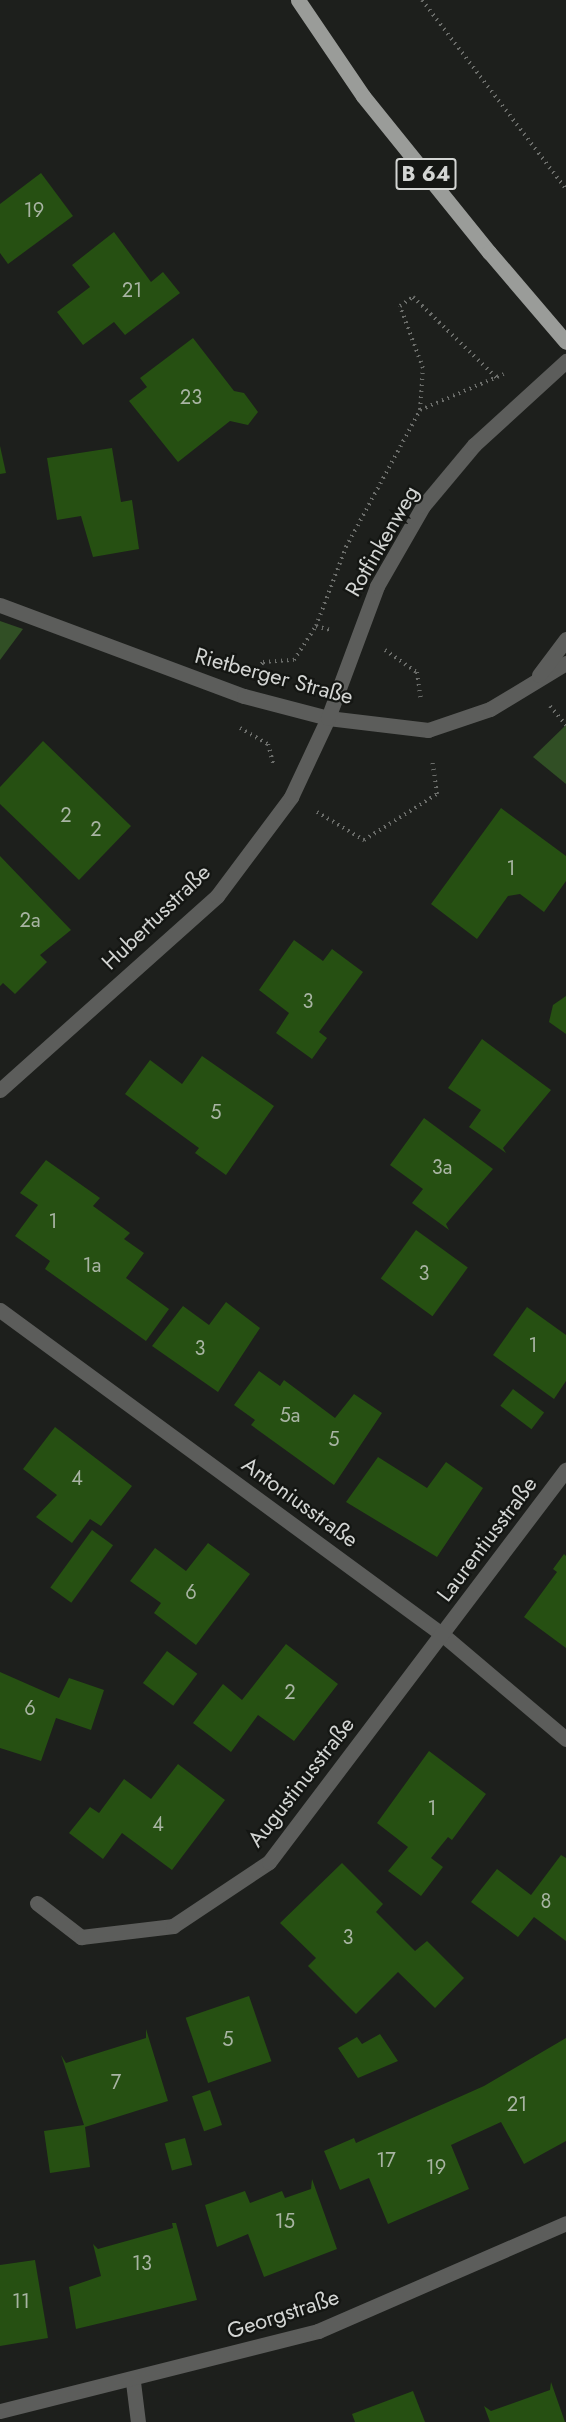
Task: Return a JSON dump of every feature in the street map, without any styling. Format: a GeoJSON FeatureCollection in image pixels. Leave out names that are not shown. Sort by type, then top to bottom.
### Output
{"type":"FeatureCollection","features":[{"type":"Feature","properties":{"kind":"main road","name":"B 64"},"geometry":{"type":"LineString","coordinates":[[298,0],[363,96],[489,252],[566,342]]}},
{"type":"Feature","properties":{"kind":"street","name":"Rotfinkenweg"},"geometry":{"type":"LineString","coordinates":[[328,718],[377,586],[423,506],[474,446],[566,361]]}},
{"type":"Feature","properties":{"kind":"street","name":"Rietberger Straße"},"geometry":{"type":"LineString","coordinates":[[0,605],[192,678],[328,718],[428,730],[490,709],[566,663]]}},
{"type":"Feature","properties":{"kind":"street","name":"Rietberger Straße"},"geometry":{"type":"LineString","coordinates":[[536,680],[566,639]]}},
{"type":"Feature","properties":{"kind":"street","name":"Hubertusstraße"},"geometry":{"type":"LineString","coordinates":[[0,1090],[217,896],[291,797],[328,718]]}},
{"type":"Feature","properties":{"kind":"street","name":"Antoniusstraße"},"geometry":{"type":"LineString","coordinates":[[0,1310],[443,1635],[566,1739]]}},
{"type":"Feature","properties":{"kind":"street","name":"Laurentiusstraße"},"geometry":{"type":"LineString","coordinates":[[443,1635],[566,1470]]}},
{"type":"Feature","properties":{"kind":"street","name":"Augustinusstraße"},"geometry":{"type":"LineString","coordinates":[[36,1903],[81,1937],[173,1926],[269,1862],[443,1635]]}},
{"type":"Feature","properties":{"kind":"street","name":"Georgstraße"},"geometry":{"type":"LineString","coordinates":[[0,2411],[133,2382],[318,2331],[566,2223]]}},
{"type":"Feature","properties":{"kind":"street"},"geometry":{"type":"LineString","coordinates":[[133,2382],[138,2422]]}},
{"type":"Feature","properties":{"kind":"path"},"geometry":{"type":"LineString","coordinates":[[422,0],[566,189]]}},
{"type":"Feature","properties":{"kind":"path"},"geometry":{"type":"LineString","coordinates":[[316,626],[346,547],[420,410],[423,368],[400,306],[413,297],[498,379],[420,410]]}},
{"type":"Feature","properties":{"kind":"green space"},"geometry":{"type":"Polygon","coordinates":[[[0,621],[23,629],[0,660],[0,621]]]}},
{"type":"Feature","properties":{"kind":"green space"},"geometry":{"type":"Polygon","coordinates":[[[566,725],[566,784],[533,757],[566,725]]]}},
{"type":"Feature","properties":{"kind":"building"},"geometry":{"type":"Polygon","coordinates":[[[41,173],[73,216],[8,264],[0,253],[0,204],[41,173]]]}},
{"type":"Feature","properties":{"kind":"building"},"geometry":{"type":"Polygon","coordinates":[[[114,232],[151,282],[163,272],[180,293],[125,335],[114,322],[83,345],[57,312],[90,287],[72,265],[114,232]]]}},
{"type":"Feature","properties":{"kind":"building"},"geometry":{"type":"Polygon","coordinates":[[[193,338],[234,391],[244,393],[258,412],[248,425],[230,421],[178,462],[129,401],[147,387],[140,378],[193,338]]]}},
{"type":"Feature","properties":{"kind":"building"},"geometry":{"type":"Polygon","coordinates":[[[0,446],[6,473],[0,474],[0,446]]]}},
{"type":"Feature","properties":{"kind":"building"},"geometry":{"type":"Polygon","coordinates":[[[112,448],[121,502],[132,500],[139,549],[93,557],[81,516],[57,520],[47,458],[112,448]]]}},
{"type":"Feature","properties":{"kind":"building"},"geometry":{"type":"Polygon","coordinates":[[[43,741],[131,826],[79,880],[0,804],[0,787],[43,741]]]}},
{"type":"Feature","properties":{"kind":"building"},"geometry":{"type":"Polygon","coordinates":[[[501,808],[566,856],[566,881],[544,912],[520,894],[508,896],[477,939],[431,904],[501,808]]]}},
{"type":"Feature","properties":{"kind":"building"},"geometry":{"type":"Polygon","coordinates":[[[0,856],[71,930],[40,955],[47,962],[15,994],[3,983],[0,986],[0,856]]]}},
{"type":"Feature","properties":{"kind":"building"},"geometry":{"type":"Polygon","coordinates":[[[294,940],[323,961],[332,949],[363,972],[319,1032],[327,1038],[312,1059],[276,1033],[289,1013],[259,990],[294,940]]]}},
{"type":"Feature","properties":{"kind":"building"},"geometry":{"type":"Polygon","coordinates":[[[566,996],[566,1034],[549,1022],[553,1005],[566,996]]]}},
{"type":"Feature","properties":{"kind":"building"},"geometry":{"type":"Polygon","coordinates":[[[482,1039],[551,1090],[503,1148],[506,1153],[469,1127],[481,1110],[448,1088],[482,1039]]]}},
{"type":"Feature","properties":{"kind":"building"},"geometry":{"type":"Polygon","coordinates":[[[202,1056],[274,1106],[226,1175],[195,1153],[199,1148],[125,1094],[150,1060],[182,1084],[202,1056]]]}},
{"type":"Feature","properties":{"kind":"building"},"geometry":{"type":"Polygon","coordinates":[[[424,1118],[493,1169],[446,1224],[449,1230],[412,1203],[423,1189],[390,1165],[424,1118]]]}},
{"type":"Feature","properties":{"kind":"building"},"geometry":{"type":"Polygon","coordinates":[[[46,1160],[100,1198],[93,1206],[130,1233],[124,1239],[144,1253],[126,1278],[169,1309],[146,1341],[45,1269],[50,1261],[15,1236],[38,1205],[20,1193],[46,1160]]]}},
{"type":"Feature","properties":{"kind":"building"},"geometry":{"type":"Polygon","coordinates":[[[416,1230],[468,1268],[433,1316],[381,1279],[416,1230]]]}},
{"type":"Feature","properties":{"kind":"building"},"geometry":{"type":"Polygon","coordinates":[[[226,1302],[260,1328],[218,1392],[152,1346],[183,1306],[209,1325],[226,1302]]]}},
{"type":"Feature","properties":{"kind":"building"},"geometry":{"type":"Polygon","coordinates":[[[527,1307],[566,1335],[566,1381],[554,1399],[493,1355],[527,1307]]]}},
{"type":"Feature","properties":{"kind":"building"},"geometry":{"type":"Polygon","coordinates":[[[259,1371],[280,1386],[284,1380],[335,1418],[354,1394],[382,1413],[334,1485],[251,1425],[255,1420],[234,1405],[259,1371]]]}},
{"type":"Feature","properties":{"kind":"building"},"geometry":{"type":"Polygon","coordinates":[[[513,1389],[544,1412],[532,1429],[500,1406],[513,1389]]]}},
{"type":"Feature","properties":{"kind":"building"},"geometry":{"type":"Polygon","coordinates":[[[55,1427],[132,1486],[101,1526],[90,1519],[72,1543],[36,1517],[57,1495],[23,1469],[55,1427]]]}},
{"type":"Feature","properties":{"kind":"building"},"geometry":{"type":"Polygon","coordinates":[[[378,1457],[427,1488],[446,1462],[483,1488],[437,1557],[346,1502],[378,1457]]]}},
{"type":"Feature","properties":{"kind":"building"},"geometry":{"type":"Polygon","coordinates":[[[92,1530],[113,1545],[71,1603],[50,1587],[92,1530]]]}},
{"type":"Feature","properties":{"kind":"building"},"geometry":{"type":"Polygon","coordinates":[[[208,1543],[250,1574],[196,1645],[154,1613],[161,1603],[130,1581],[155,1548],[186,1571],[208,1543]]]}},
{"type":"Feature","properties":{"kind":"building"},"geometry":{"type":"Polygon","coordinates":[[[564,1554],[566,1556],[566,1648],[524,1617],[557,1572],[553,1569],[564,1554]]]}},
{"type":"Feature","properties":{"kind":"building"},"geometry":{"type":"Polygon","coordinates":[[[286,1644],[338,1684],[294,1741],[258,1715],[231,1752],[193,1723],[223,1684],[242,1700],[286,1644]]]}},
{"type":"Feature","properties":{"kind":"building"},"geometry":{"type":"Polygon","coordinates":[[[167,1651],[197,1674],[173,1706],[143,1683],[167,1651]]]}},
{"type":"Feature","properties":{"kind":"building"},"geometry":{"type":"Polygon","coordinates":[[[0,1672],[59,1698],[69,1678],[104,1690],[91,1730],[56,1718],[41,1761],[0,1748],[0,1672]]]}},
{"type":"Feature","properties":{"kind":"building"},"geometry":{"type":"Polygon","coordinates":[[[429,1751],[486,1794],[452,1840],[448,1837],[431,1858],[443,1867],[421,1896],[388,1871],[408,1847],[377,1823],[429,1751]]]}},
{"type":"Feature","properties":{"kind":"building"},"geometry":{"type":"Polygon","coordinates":[[[178,1764],[225,1800],[172,1870],[122,1833],[103,1859],[69,1833],[90,1807],[99,1813],[124,1779],[151,1799],[178,1764]]]}},
{"type":"Feature","properties":{"kind":"building"},"geometry":{"type":"Polygon","coordinates":[[[561,1855],[566,1858],[566,1941],[534,1917],[518,1937],[471,1902],[497,1869],[531,1895],[561,1855]]]}},
{"type":"Feature","properties":{"kind":"building"},"geometry":{"type":"Polygon","coordinates":[[[342,1863],[383,1904],[376,1912],[415,1951],[427,1941],[464,1978],[435,2008],[398,1972],[356,2014],[308,1966],[316,1958],[280,1923],[342,1863]]]}},
{"type":"Feature","properties":{"kind":"building"},"geometry":{"type":"Polygon","coordinates":[[[249,1996],[271,2061],[208,2083],[186,2018],[249,1996]]]}},
{"type":"Feature","properties":{"kind":"building"},"geometry":{"type":"Polygon","coordinates":[[[146,2029],[168,2101],[85,2127],[90,2167],[50,2173],[44,2131],[84,2125],[61,2055],[66,2063],[146,2038],[146,2029]]]}},
{"type":"Feature","properties":{"kind":"building"},"geometry":{"type":"Polygon","coordinates":[[[380,2034],[398,2061],[358,2078],[338,2048],[357,2037],[362,2044],[380,2034]]]}},
{"type":"Feature","properties":{"kind":"building"},"geometry":{"type":"Polygon","coordinates":[[[566,2038],[566,2141],[524,2164],[501,2122],[451,2145],[469,2189],[388,2224],[369,2178],[340,2190],[324,2151],[354,2138],[356,2143],[484,2086],[566,2038]]]}},
{"type":"Feature","properties":{"kind":"building"},"geometry":{"type":"Polygon","coordinates":[[[210,2090],[222,2125],[204,2131],[192,2096],[210,2090]]]}},
{"type":"Feature","properties":{"kind":"building"},"geometry":{"type":"Polygon","coordinates":[[[185,2138],[192,2165],[172,2170],[165,2143],[185,2138]]]}},
{"type":"Feature","properties":{"kind":"building"},"geometry":{"type":"Polygon","coordinates":[[[312,2179],[337,2249],[264,2277],[248,2234],[217,2247],[205,2205],[245,2191],[250,2203],[282,2191],[285,2198],[311,2189],[312,2179]]]}},
{"type":"Feature","properties":{"kind":"building"},"geometry":{"type":"Polygon","coordinates":[[[172,2223],[176,2223],[197,2300],[76,2329],[69,2287],[101,2276],[93,2244],[98,2249],[173,2228],[172,2223]]]}},
{"type":"Feature","properties":{"kind":"building"},"geometry":{"type":"Polygon","coordinates":[[[35,2260],[48,2338],[0,2346],[0,2265],[35,2260]]]}},
{"type":"Feature","properties":{"kind":"building"},"geometry":{"type":"Polygon","coordinates":[[[551,2382],[565,2422],[490,2422],[484,2406],[491,2411],[550,2390],[551,2382]]]}},
{"type":"Feature","properties":{"kind":"building"},"geometry":{"type":"Polygon","coordinates":[[[413,2391],[425,2422],[355,2422],[352,2414],[413,2391]]]}}]}
